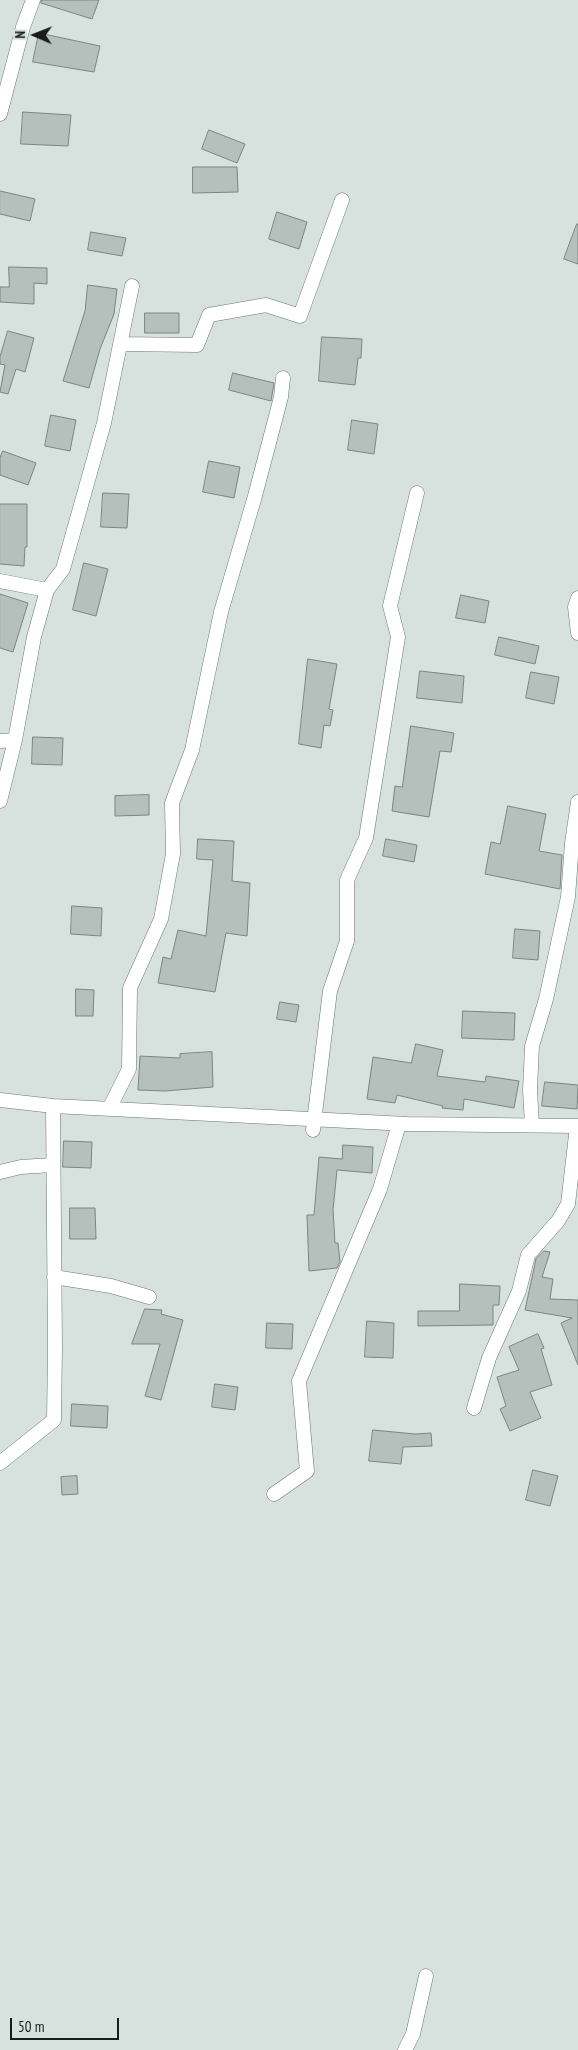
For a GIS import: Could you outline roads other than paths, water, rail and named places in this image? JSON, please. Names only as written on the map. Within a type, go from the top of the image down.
[{"type":"street","points":[[0,114],[22,27],[33,0]]},
{"type":"street","points":[[120,344],[197,345],[209,315],[266,305],[300,316],[342,200]]},
{"type":"street","points":[[0,801],[15,740],[34,637],[47,590],[63,569],[104,423],[132,286]]},
{"type":"street","points":[[109,1109],[129,1069],[130,988],[161,919],[174,854],[172,804],[192,750],[221,612],[255,496],[281,397],[282,378]]},
{"type":"street","points":[[313,1125],[330,991],[347,941],[347,880],[366,838],[398,637],[390,606],[417,493]]},
{"type":"street","points":[[0,580],[47,590]]},
{"type":"street","points":[[578,598],[575,607],[578,633]]},
{"type":"street","points":[[0,741],[15,740]]},
{"type":"street","points":[[532,1125],[530,1090],[532,1046],[546,999],[568,897],[572,843],[578,802]]},
{"type":"street","points":[[0,1100],[53,1106],[313,1125],[578,1126],[568,1204],[558,1221],[528,1255],[520,1291],[489,1358],[474,1408]]},
{"type":"street","points":[[0,1464],[54,1420],[53,1106]]},
{"type":"street","points":[[274,1494],[307,1471],[299,1381],[380,1189],[399,1124]]},
{"type":"street","points":[[0,1172],[21,1167],[52,1165]]},
{"type":"street","points":[[54,1277],[111,1286],[149,1297]]},
{"type":"street","points":[[405,2050],[414,2034],[426,1976]]}]
